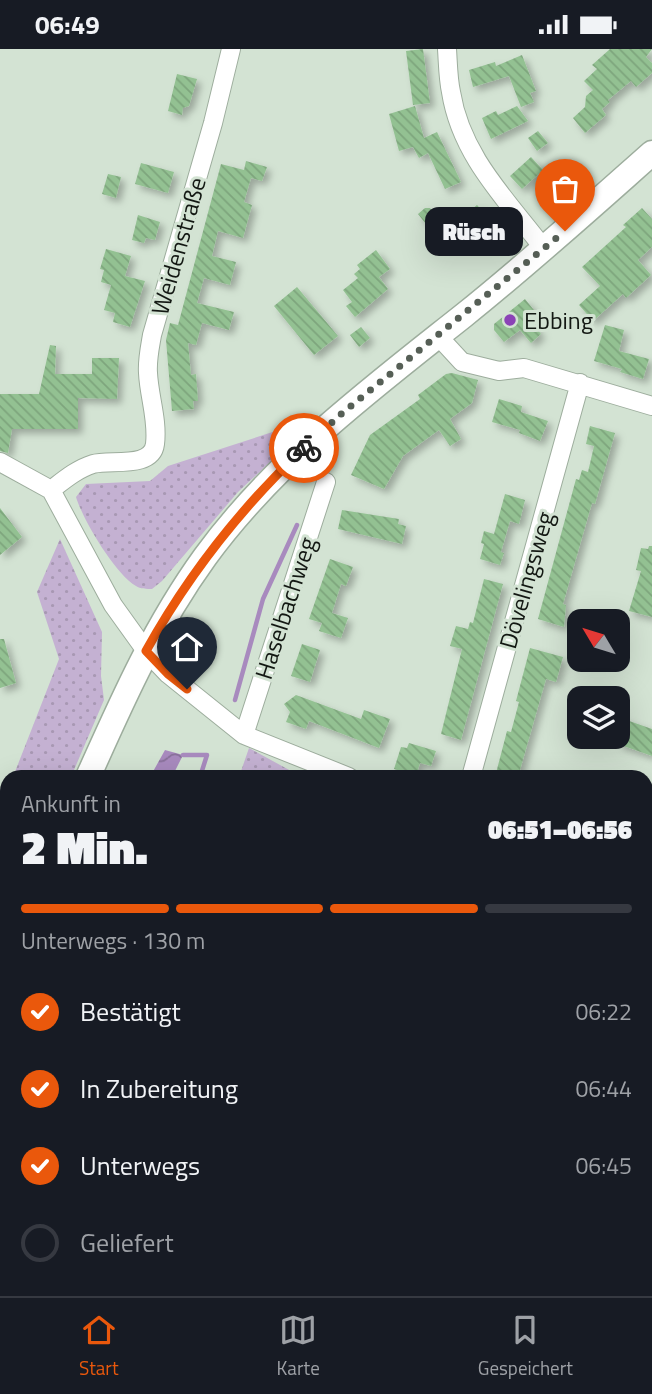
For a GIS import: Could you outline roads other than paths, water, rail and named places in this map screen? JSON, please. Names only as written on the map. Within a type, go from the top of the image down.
[{"type":"street","name":"Weidenstraße","points":[[51,490],[74,473],[94,464],[143,459],[151,453],[155,445],[148,371],[152,335],[213,123],[231,49]]},
{"type":"street","points":[[447,49],[450,91],[466,143],[482,172],[544,249]]},
{"type":"street","points":[[91,770],[146,651],[205,557],[248,504],[340,415],[544,249],[652,153]]},
{"type":"street","points":[[438,336],[462,362],[499,371],[524,368],[652,406]]},
{"type":"street","name":"Dövelingsweg","points":[[473,770],[580,383]]},
{"type":"street","points":[[0,462],[51,490],[113,605],[146,651],[168,674],[244,735],[332,770]]},
{"type":"street","name":"Haselbachweg","points":[[244,735],[326,482]]},
{"type":"water","points":[[165,750],[183,755],[176,770],[154,770]]},
{"type":"waterway","points":[[235,700],[263,599],[297,525]]},
{"type":"waterway","points":[[183,755],[207,755],[202,770]]},
{"type":"place","name":"Rüsch","points":[[565,231]]},
{"type":"place","name":"Ebbing","points":[[510,320]]}]
